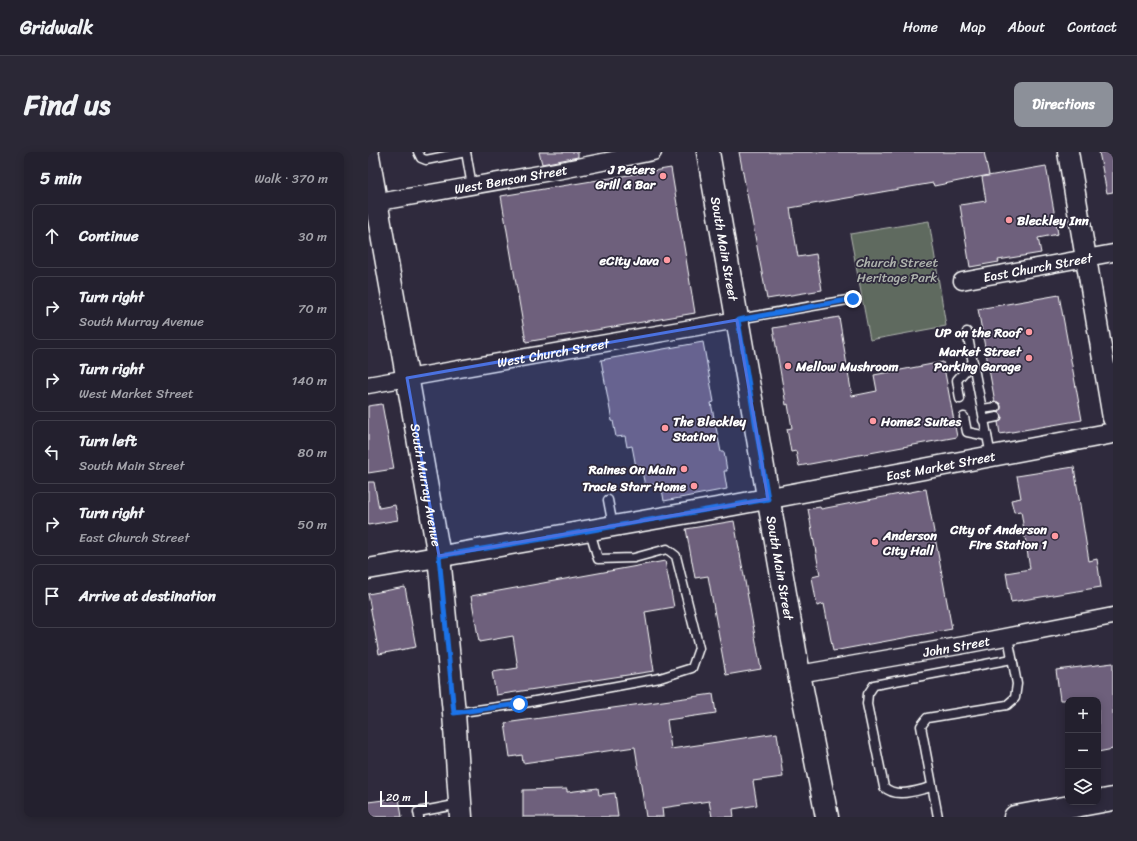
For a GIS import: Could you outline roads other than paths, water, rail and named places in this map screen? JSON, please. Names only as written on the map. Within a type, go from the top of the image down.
[{"type":"main road","name":"South Main Street","points":[[708,152],[799,674],[827,817]]},
{"type":"main road","name":"South Murray Avenue","points":[[368,156],[372,203],[407,378],[439,556],[454,713],[461,810]]},
{"type":"main road","points":[[1015,817],[1113,799]]},
{"type":"street","name":"West Benson Street","points":[[372,203],[562,170],[653,152]]},
{"type":"street","points":[[1068,152],[1113,418]]},
{"type":"street","name":"East Church Street","points":[[962,280],[1113,253]]},
{"type":"street","name":"West Church Street","points":[[368,385],[738,320]]},
{"type":"street","name":"East Market Street","points":[[368,569],[768,499],[1113,434]]},
{"type":"street","name":"John Street","points":[[799,674],[1113,616]]},
{"type":"lane","points":[[418,152],[421,158],[426,160],[466,152],[472,186]]},
{"type":"lane","points":[[738,320],[853,299]]},
{"type":"lane","points":[[967,332],[991,456]]},
{"type":"lane","points":[[960,399],[957,380],[973,362]]},
{"type":"lane","points":[[982,409],[996,407]]},
{"type":"lane","points":[[964,417],[967,432],[987,436]]},
{"type":"lane","points":[[983,420],[998,417]]},
{"type":"lane","points":[[608,500],[613,527]]},
{"type":"lane","points":[[454,713],[519,704],[660,678],[692,668],[699,648],[676,556],[667,548],[634,558],[598,559],[590,531]]},
{"type":"lane","points":[[938,817],[921,726],[926,718],[1007,705],[1016,698],[1017,684],[1008,636]]},
{"type":"lane","points":[[932,787],[902,794],[889,792],[884,787],[867,704],[868,694],[874,685],[1012,659]]},
{"type":"lane","points":[[419,817],[418,812],[461,810]]},
{"type":"place","name":"J Peters Grill & Bar","points":[[663,176]]},
{"type":"place","name":"Bleckley Inn","points":[[1009,220]]},
{"type":"place","name":"eCity Java","points":[[667,260]]},
{"type":"place","name":"UP on the Roof","points":[[1029,332]]},
{"type":"place","name":"Market Street Parking Garage","points":[[1029,358]]},
{"type":"place","name":"Mellow Mushroom","points":[[788,366]]},
{"type":"place","name":"Home2 Suites","points":[[873,421]]},
{"type":"place","name":"The Bleckley Station","points":[[665,428]]},
{"type":"place","name":"Raines On Main","points":[[684,469]]},
{"type":"place","name":"Tracie Starr Home","points":[[694,486]]},
{"type":"place","name":"City of Anderson Fire Station 1","points":[[1055,536]]},
{"type":"place","name":"Anderson City Hall","points":[[875,542]]},
{"type":"park label","name":"Church Street Heritage Park","points":[[897,270]]}]
